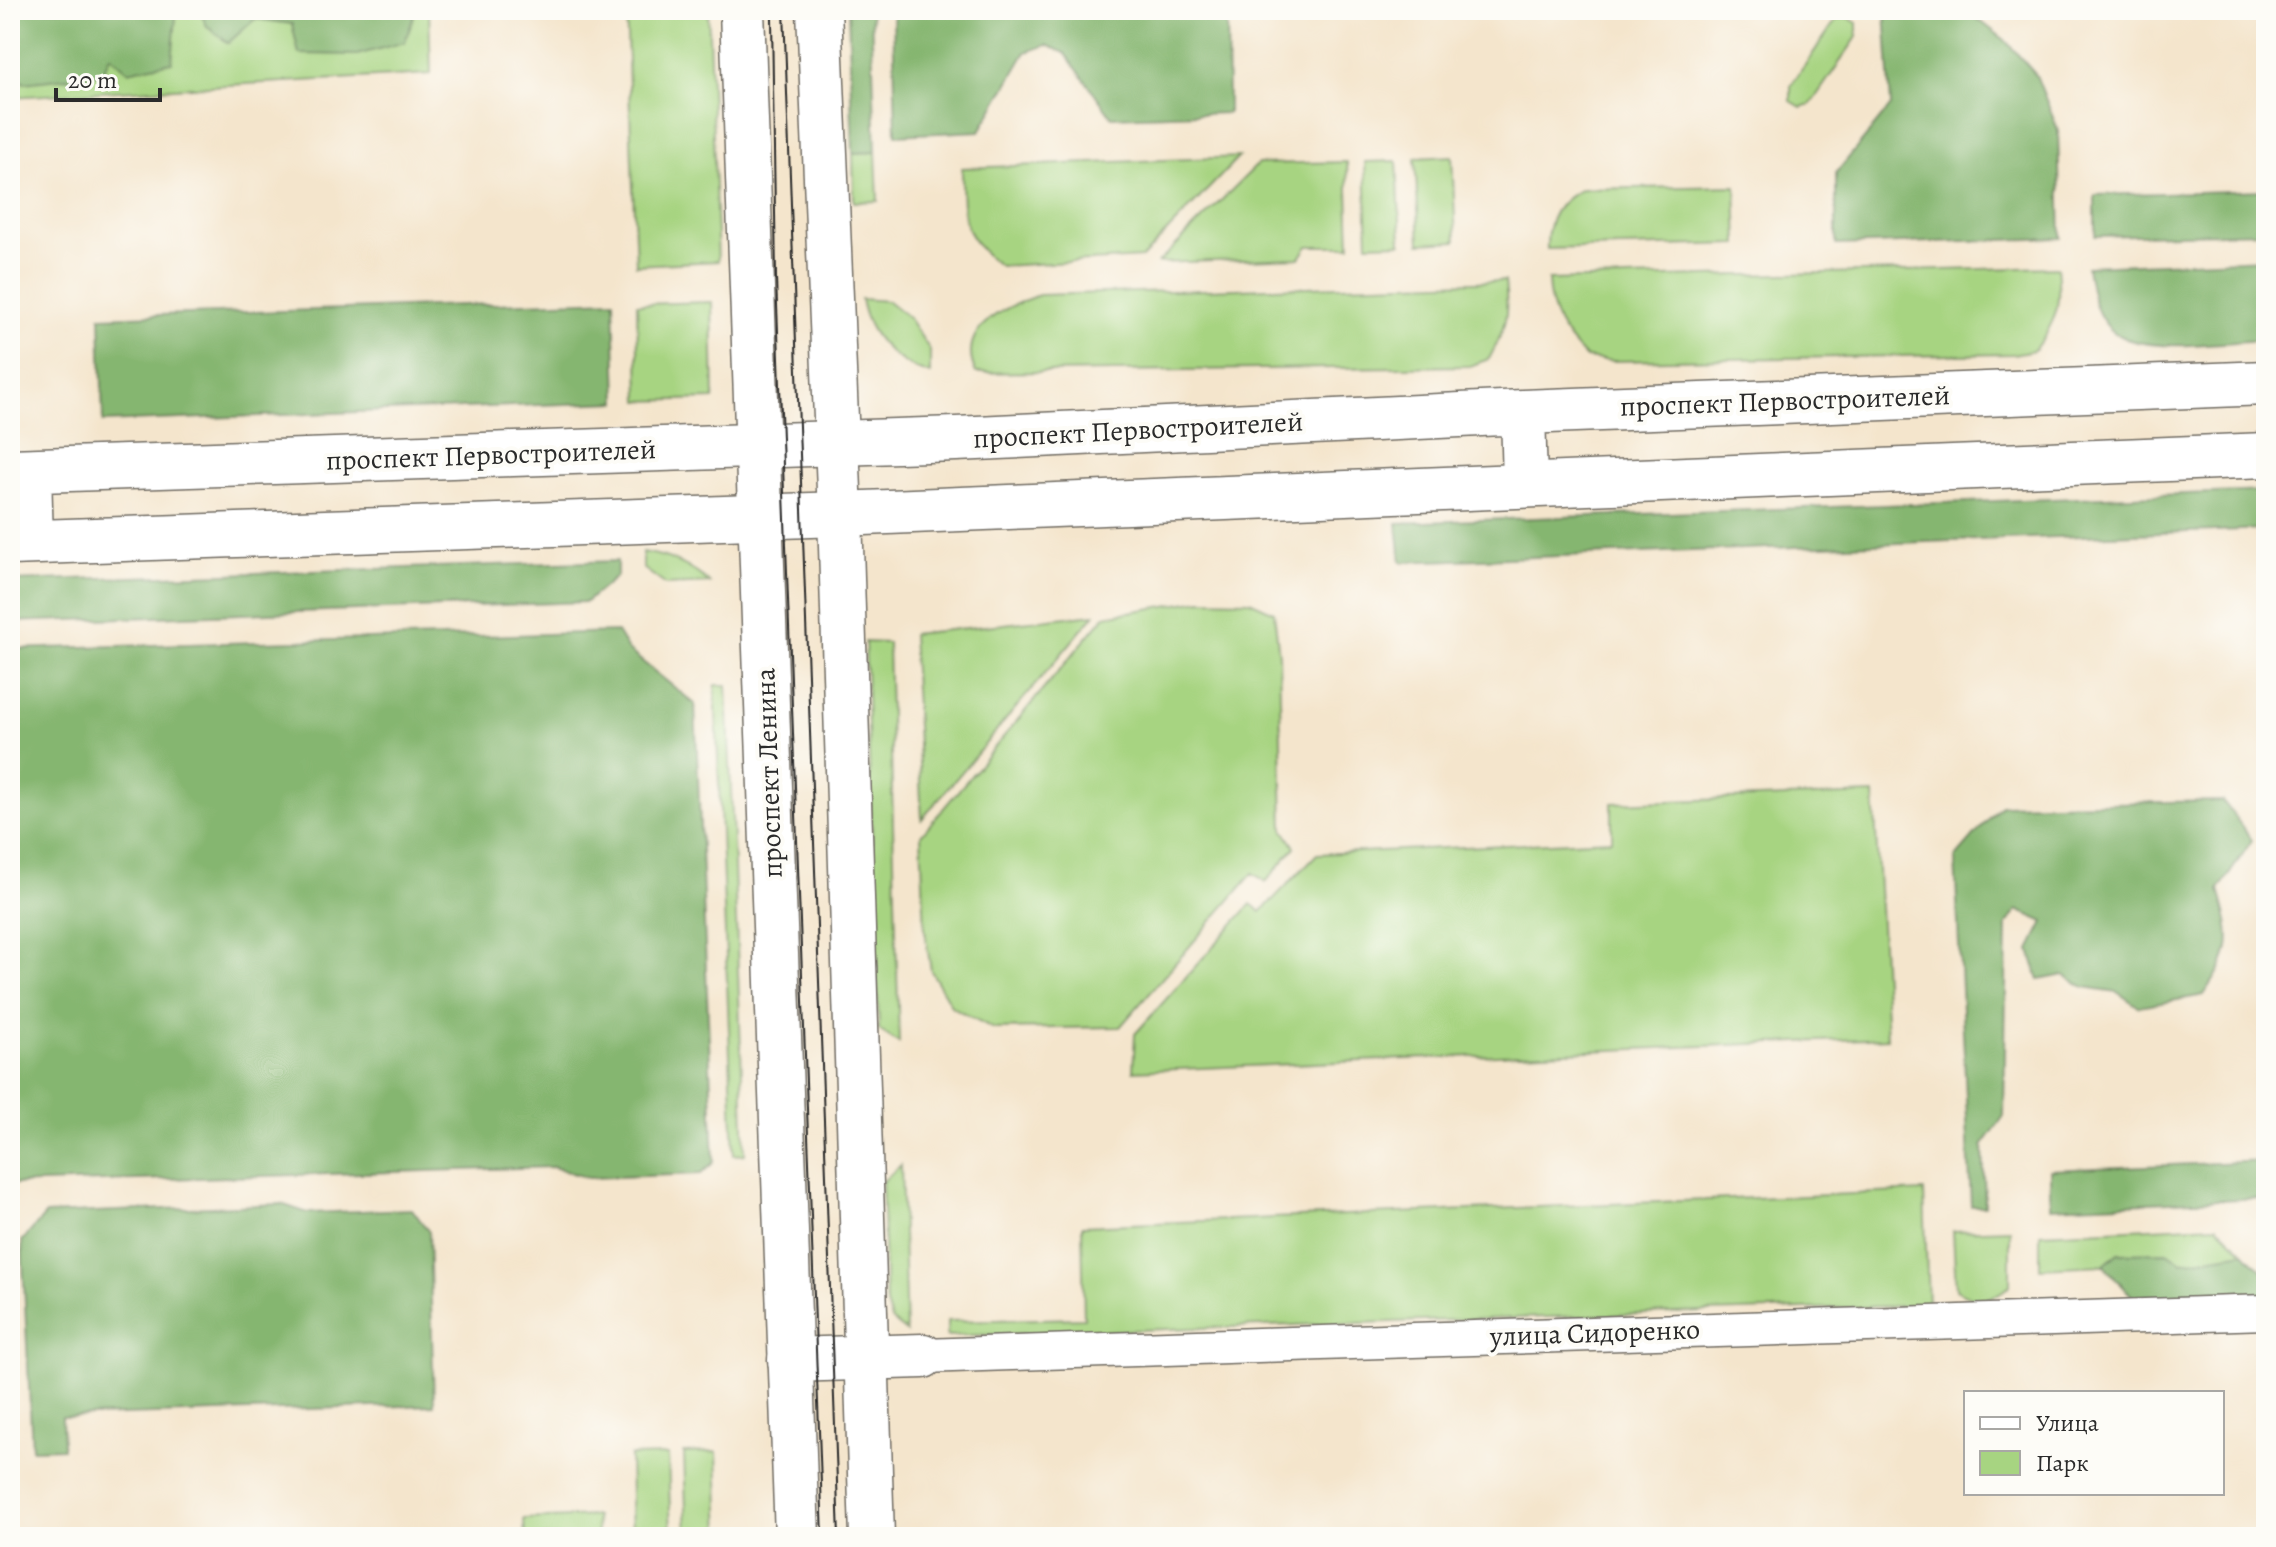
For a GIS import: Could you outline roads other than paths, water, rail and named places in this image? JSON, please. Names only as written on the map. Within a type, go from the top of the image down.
[{"type":"main road","name":"проспект Ленина","points":[[742,10],[797,1537]]},
{"type":"main road","points":[[819,10],[840,514],[872,1537]]},
{"type":"main road","name":"проспект Первостроителей","points":[[20,471],[836,443],[2266,383]]},
{"type":"main road","points":[[1523,412],[1525,483]]},
{"type":"main road","points":[[20,471],[20,542],[840,514],[1525,483],[2266,455]]},
{"type":"main road","points":[[790,1360],[923,1356]]},
{"type":"street","name":"улица Сидоренко","points":[[923,1356],[2266,1312]]},
{"type":"tram line","points":[[784,10],[839,1537]]},
{"type":"tram line","points":[[772,18],[776,278],[823,1537]]}]
